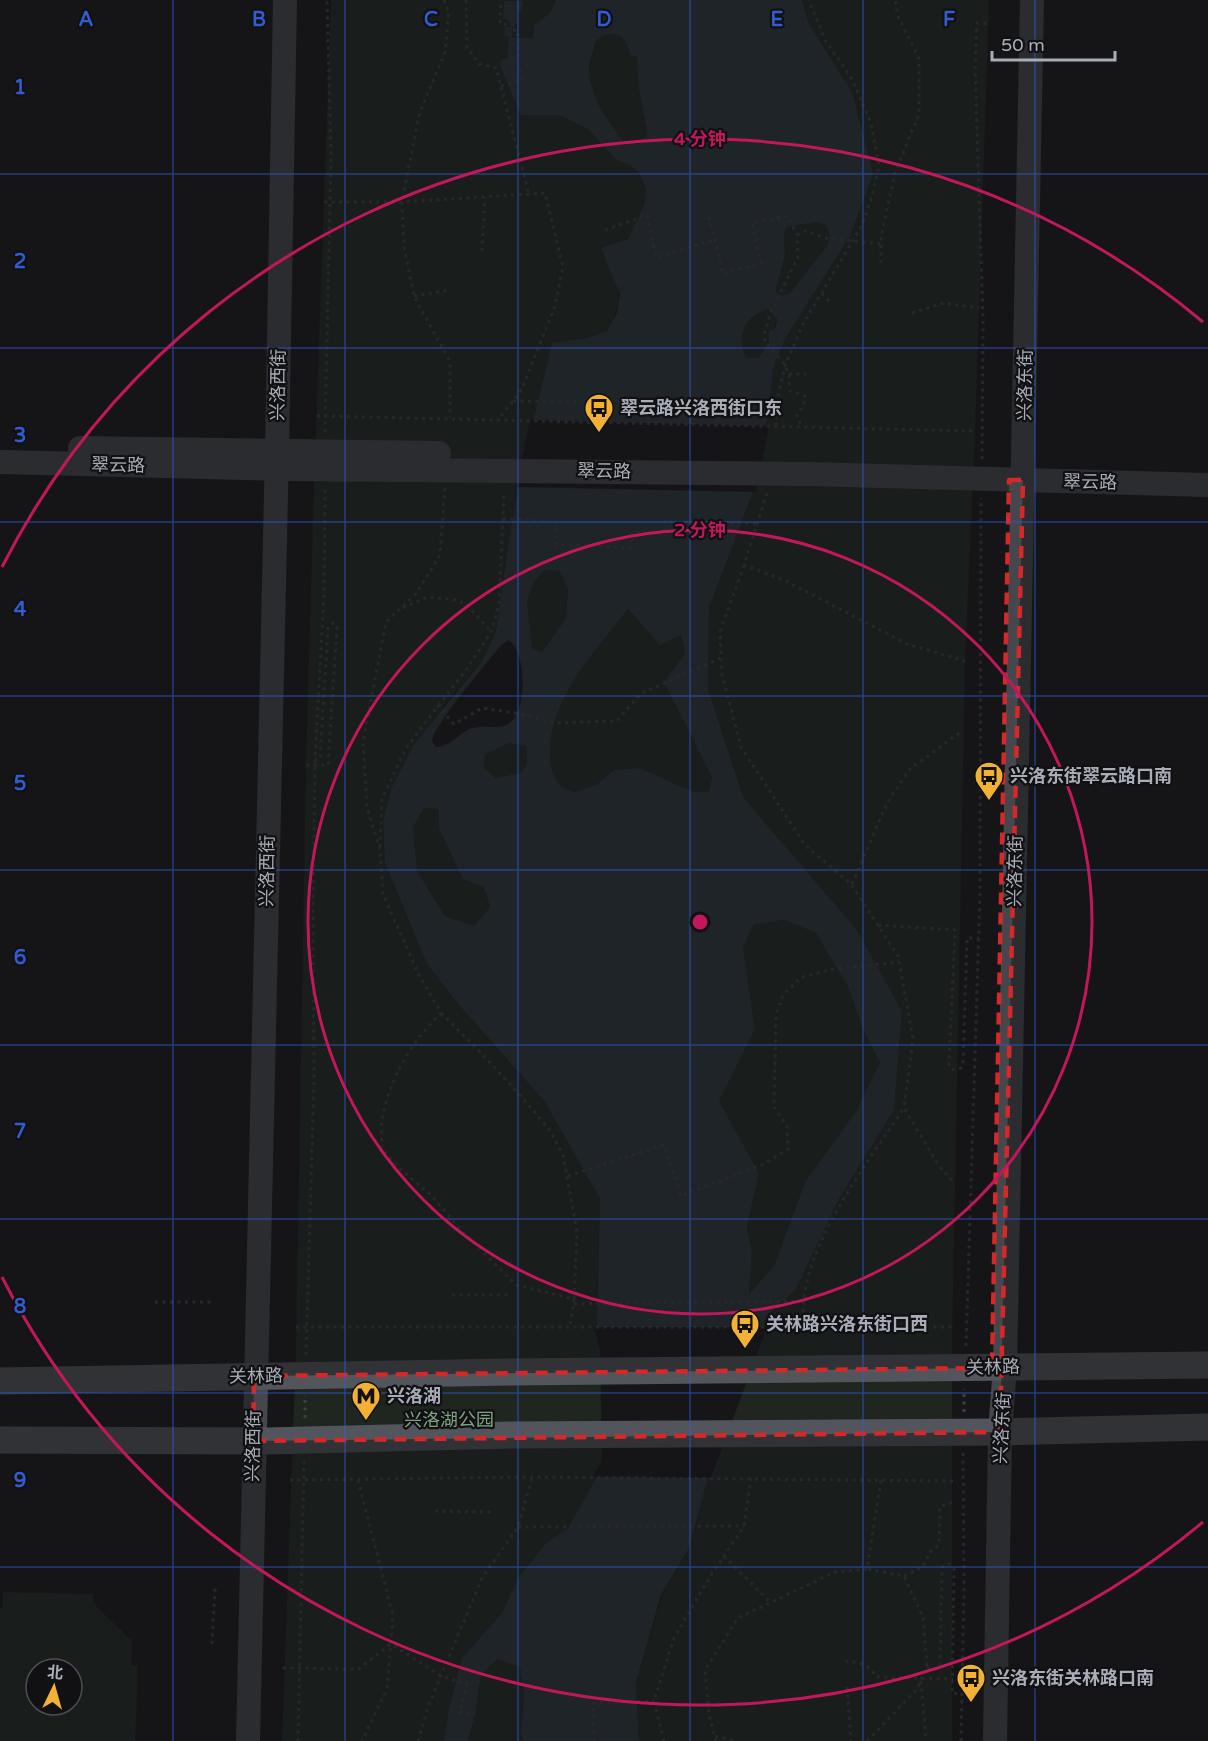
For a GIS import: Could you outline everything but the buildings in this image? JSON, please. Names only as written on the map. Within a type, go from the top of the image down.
[{"type":"main road","name":"关林路","points":[[0,1381],[512,1372],[1208,1365]]},
{"type":"main road","points":[[0,1440],[260,1441],[512,1435],[995,1432],[1208,1427]]},
{"type":"street","name":"兴洛西街","points":[[284,459],[285,0]]},
{"type":"street","name":"兴洛西街","points":[[261,1741],[261,1376],[298,0]]},
{"type":"street","name":"兴洛东街","points":[[1016,473],[1018,0]]},
{"type":"street","name":"兴洛东街","points":[[985,1741],[998,1367],[1016,473],[1032,0]]},
{"type":"street","name":"翠云路","points":[[0,446],[503,470],[808,466],[1016,473],[1208,485]]},
{"type":"street","name":"翠云路","points":[[0,462],[284,459]]},
{"type":"street","name":"翠云路","points":[[1016,473],[1208,469]]},
{"type":"street","name":"兴洛东街","points":[[995,1432],[995,1741]]},
{"type":"street","name":"兴洛西街","points":[[248,1741],[260,1441]]},
{"type":"path","points":[[325,441],[331,156],[327,0]]},
{"type":"path","points":[[444,0],[449,13],[445,52],[419,115],[402,202],[404,247],[414,296],[450,362],[450,419]]},
{"type":"path","points":[[466,0],[467,47],[479,64],[496,68],[529,194]]},
{"type":"path","points":[[501,0],[500,24],[515,25],[514,34],[519,35],[518,64],[522,80],[501,86]]},
{"type":"path","points":[[776,426],[776,404],[784,364],[803,324],[862,225],[879,166],[871,123],[852,79],[825,40],[809,0]]},
{"type":"path","points":[[881,263],[881,237],[896,173],[919,114],[919,59],[898,16],[895,0]]},
{"type":"path","points":[[982,459],[983,320],[975,65],[977,23],[988,24]]},
{"type":"path","points":[[324,202],[402,202],[545,193],[563,267],[555,306],[522,389],[498,420]]},
{"type":"path","points":[[483,251],[485,197]]},
{"type":"path","points":[[605,230],[646,215],[656,257],[714,240]]},
{"type":"path","points":[[709,217],[723,274],[761,263],[752,223],[788,216],[795,230],[798,257],[766,324],[765,342],[784,364],[789,374],[790,391],[805,396],[804,405],[797,415],[801,427]]},
{"type":"path","points":[[797,236],[806,231],[826,238],[881,244]]},
{"type":"path","points":[[414,296],[450,290]]},
{"type":"path","points":[[822,293],[829,302]]},
{"type":"path","points":[[912,313],[944,303],[979,308]]},
{"type":"path","points":[[789,374],[806,374]]},
{"type":"path","points":[[513,401],[776,404]]},
{"type":"path","points":[[317,416],[975,431]]},
{"type":"path","points":[[503,470],[499,603],[491,632],[406,748],[382,799],[380,850],[382,894],[418,973],[441,1013],[486,1058],[551,1132],[563,1155],[578,1232],[574,1301],[570,1327]]},
{"type":"path","points":[[380,850],[367,808],[363,742],[386,622],[416,594],[440,555],[446,487]]},
{"type":"path","points":[[306,1364],[314,1080],[315,759],[324,596],[325,488]]},
{"type":"path","points":[[965,1350],[979,938],[981,492]]},
{"type":"path","points":[[767,493],[720,632],[722,674],[741,747],[805,845],[851,884],[898,956],[913,1039],[904,1108],[835,1215],[811,1266],[804,1288],[805,1327]]},
{"type":"path","points":[[502,519],[556,520],[555,544],[631,548],[632,532],[664,534],[665,521],[757,524]]},
{"type":"path","points":[[744,565],[786,581],[907,644],[965,661]]},
{"type":"path","points":[[399,610],[427,597],[458,600],[472,610],[491,632]]},
{"type":"path","points":[[306,765],[328,765],[337,627],[333,623],[328,627],[320,759],[315,759]]},
{"type":"path","points":[[439,706],[454,724],[482,708],[556,723],[617,721],[640,694],[721,658]]},
{"type":"path","points":[[851,884],[888,801],[911,767],[963,730]]},
{"type":"path","points":[[878,925],[960,931]]},
{"type":"path","points":[[955,930],[949,1063],[950,1068],[955,1070],[961,1068],[963,1063],[967,938],[979,938]]},
{"type":"path","points":[[568,1176],[664,1144],[681,1196],[764,1164],[788,1149],[787,1126],[774,1107],[776,1014],[783,995],[800,978],[828,970],[899,962]]},
{"type":"path","points":[[441,1013],[429,1025],[399,1067],[382,1119],[381,1148],[400,1170],[431,1195],[462,1231],[516,1285],[574,1301],[804,1301]]},
{"type":"path","points":[[904,1108],[939,1166],[955,1184]]},
{"type":"path","points":[[452,1294],[509,1295]]},
{"type":"path","points":[[155,1302],[212,1302]]},
{"type":"path","points":[[296,1327],[953,1327]]},
{"type":"path","points":[[963,1420],[964,1385]]},
{"type":"path","points":[[305,1388],[305,1423]]},
{"type":"path","points":[[961,1741],[964,1587],[963,1444]]},
{"type":"path","points":[[298,1741],[304,1458]]},
{"type":"path","points":[[418,1741],[429,1704],[482,1578],[518,1527],[532,1477]]},
{"type":"path","points":[[290,1480],[532,1477],[953,1481]]},
{"type":"path","points":[[664,1741],[654,1701],[674,1638],[706,1583],[744,1526],[751,1478]]},
{"type":"path","points":[[358,1480],[393,1616],[387,1689],[362,1741]]},
{"type":"path","points":[[867,1569],[881,1480]]},
{"type":"path","points":[[716,1741],[708,1715],[705,1670],[738,1618],[835,1572],[867,1569],[904,1575],[923,1567],[930,1552],[939,1545],[939,1506],[953,1502]]},
{"type":"path","points":[[435,1511],[492,1512]]},
{"type":"path","points":[[518,1527],[744,1526]]},
{"type":"path","points":[[724,1556],[771,1603]]},
{"type":"path","points":[[927,1667],[936,1669],[940,1665],[942,1568],[950,1564],[954,1569],[952,1693],[962,1694]]},
{"type":"path","points":[[867,1741],[917,1689],[927,1667],[923,1617],[904,1575]]},
{"type":"path","points":[[212,1644],[215,1588]]},
{"type":"path","points":[[284,1668],[358,1669],[391,1644]]},
{"type":"path","points":[[391,1644],[441,1676],[467,1684],[460,1713],[476,1715]]},
{"type":"path","points":[[845,1661],[865,1665],[872,1669],[876,1677],[953,1679]]},
{"type":"path","points":[[921,1679],[926,1741]]},
{"type":"path","points":[[847,1687],[851,1741]]},
{"type":"path","points":[[594,1741],[592,1703],[654,1701]]},
{"type":"path","points":[[715,1736],[736,1741]]},
{"type":"highlighted area","points":[[1009,480],[1023,480],[1000,1432],[253,1441],[254,1376],[992,1368]]},
{"type":"green space","name":"兴洛湖公园","points":[[331,0],[555,0],[551,11],[534,24],[533,38],[509,36],[507,59],[501,59],[500,66],[521,115],[559,115],[588,129],[616,160],[628,164],[639,173],[646,189],[644,206],[628,239],[601,248],[615,280],[619,298],[607,331],[588,338],[552,344],[511,526],[496,631],[482,661],[446,703],[383,822],[385,863],[427,964],[458,1004],[545,1102],[600,1199],[597,1297],[603,1349],[605,1462],[568,1528],[545,1544],[518,1578],[502,1613],[462,1658],[449,1708],[444,1741],[282,1741],[296,1349],[306,765]]},
{"type":"green space","points":[[802,0],[989,0],[965,661],[952,1343],[952,1741],[639,1741],[636,1684],[662,1595],[689,1548],[708,1478],[767,1316],[796,1289],[839,1199],[894,1110],[902,1011],[857,930],[743,797],[708,689],[709,608],[753,492],[766,426],[774,365],[785,339],[850,236],[852,92],[808,22]]},
{"type":"green space","points":[[606,34],[616,34],[624,39],[637,57],[638,84],[647,130],[646,136],[637,144],[624,142],[601,110],[590,82],[589,65],[596,41]]},
{"type":"green space","points":[[816,222],[826,225],[830,235],[827,246],[789,294],[776,293],[785,256],[786,227]]},
{"type":"green space","points":[[768,309],[777,319],[769,343],[758,358],[746,358],[742,342],[744,328],[753,317]]},
{"type":"green space","points":[[545,570],[559,571],[568,588],[566,618],[542,652],[532,649],[527,601],[534,581]]},
{"type":"green space","points":[[628,609],[660,644],[681,635],[685,654],[664,682],[712,777],[709,792],[694,792],[639,768],[614,770],[596,785],[575,792],[562,787],[555,778],[550,762],[551,737],[556,716],[588,660]]},
{"type":"green space","points":[[510,743],[526,746],[527,764],[520,773],[496,778],[484,768],[485,754]]},
{"type":"green space","points":[[424,807],[439,809],[439,829],[463,879],[484,888],[490,907],[474,926],[445,916],[417,871],[413,827]]},
{"type":"green space","points":[[784,920],[816,933],[848,987],[863,1029],[880,1063],[856,1111],[805,1182],[774,1266],[749,1295],[752,1252],[747,1227],[759,1173],[719,1101],[755,1029],[743,947],[754,923]]},
{"type":"green space","points":[[3,1592],[94,1594],[93,1603],[132,1639],[131,1665],[138,1665],[135,1741],[0,1741],[0,1608],[3,1607]]},
{"type":"green space","points":[[496,1658],[520,1667],[524,1695],[521,1734],[524,1741],[468,1741],[475,1715],[481,1675]]},
{"type":"shaded area","points":[[555,0],[802,0],[808,22],[852,92],[873,174],[850,236],[785,339],[774,365],[766,426],[753,492],[709,608],[708,689],[743,797],[857,930],[902,1011],[894,1110],[839,1199],[796,1289],[767,1316],[708,1478],[689,1548],[661,1595],[636,1683],[639,1741],[524,1741],[521,1734],[524,1695],[520,1667],[497,1659],[481,1675],[475,1715],[468,1741],[444,1741],[449,1708],[462,1658],[502,1613],[518,1578],[545,1544],[568,1528],[605,1462],[603,1367],[597,1328],[600,1199],[545,1102],[458,1004],[427,964],[385,863],[383,822],[391,789],[413,746],[482,661],[496,631],[511,526],[552,343],[588,338],[607,331],[617,313],[620,294],[601,248],[628,239],[644,206],[646,189],[639,173],[628,164],[616,160],[588,129],[559,115],[521,115],[500,66],[501,59],[507,59],[509,37],[504,36],[505,27],[512,27],[512,37],[533,38],[534,24],[548,14]],"holes":[[[606,34],[623,38],[631,55],[637,57],[638,84],[647,130],[646,136],[637,144],[624,142],[601,110],[590,82],[589,65],[596,41]],[[816,222],[826,225],[830,235],[827,246],[789,294],[780,295],[776,293],[776,288],[785,256],[786,227]],[[768,309],[777,319],[776,327],[769,331],[769,343],[758,358],[746,358],[742,334],[753,317]],[[545,570],[559,571],[568,588],[566,618],[542,652],[532,648],[527,601],[534,581]],[[628,609],[660,645],[681,635],[685,654],[664,682],[712,777],[709,792],[694,792],[639,768],[614,770],[596,785],[574,792],[562,787],[552,769],[551,737],[556,716],[565,697],[588,660]],[[509,640],[519,656],[523,679],[518,713],[509,724],[499,727],[473,728],[446,745],[436,747],[432,742],[435,734],[462,694],[501,645]],[[510,743],[526,746],[527,764],[520,773],[496,778],[484,768],[485,754]],[[424,808],[439,809],[439,829],[463,879],[484,888],[490,907],[474,926],[445,916],[417,871],[413,827]],[[784,920],[816,933],[848,987],[863,1029],[880,1063],[856,1111],[805,1182],[774,1266],[749,1294],[752,1252],[747,1227],[759,1173],[719,1101],[755,1029],[743,947],[754,924]]]},
{"type":"shaded area","points":[[504,1],[523,1],[522,11],[518,11],[517,24],[508,23],[508,19],[503,19]]},
{"type":"pier","points":[[530,420],[769,426],[756,492],[516,487]]},
{"type":"pier","points":[[594,1327],[767,1327],[711,1478],[592,1477],[602,1461],[600,1350]]},
{"type":"place","name":"翠云路兴洛西街口东","points":[[599,434]]},
{"type":"place","name":"兴洛东街翠云路口南","points":[[989,802]]},
{"type":"place","name":"关林路兴洛东街口西","points":[[745,1350]]},
{"type":"place","name":"兴洛湖","points":[[366,1422]]},
{"type":"place","name":"兴洛东街关林路口南","points":[[971,1704]]}]
